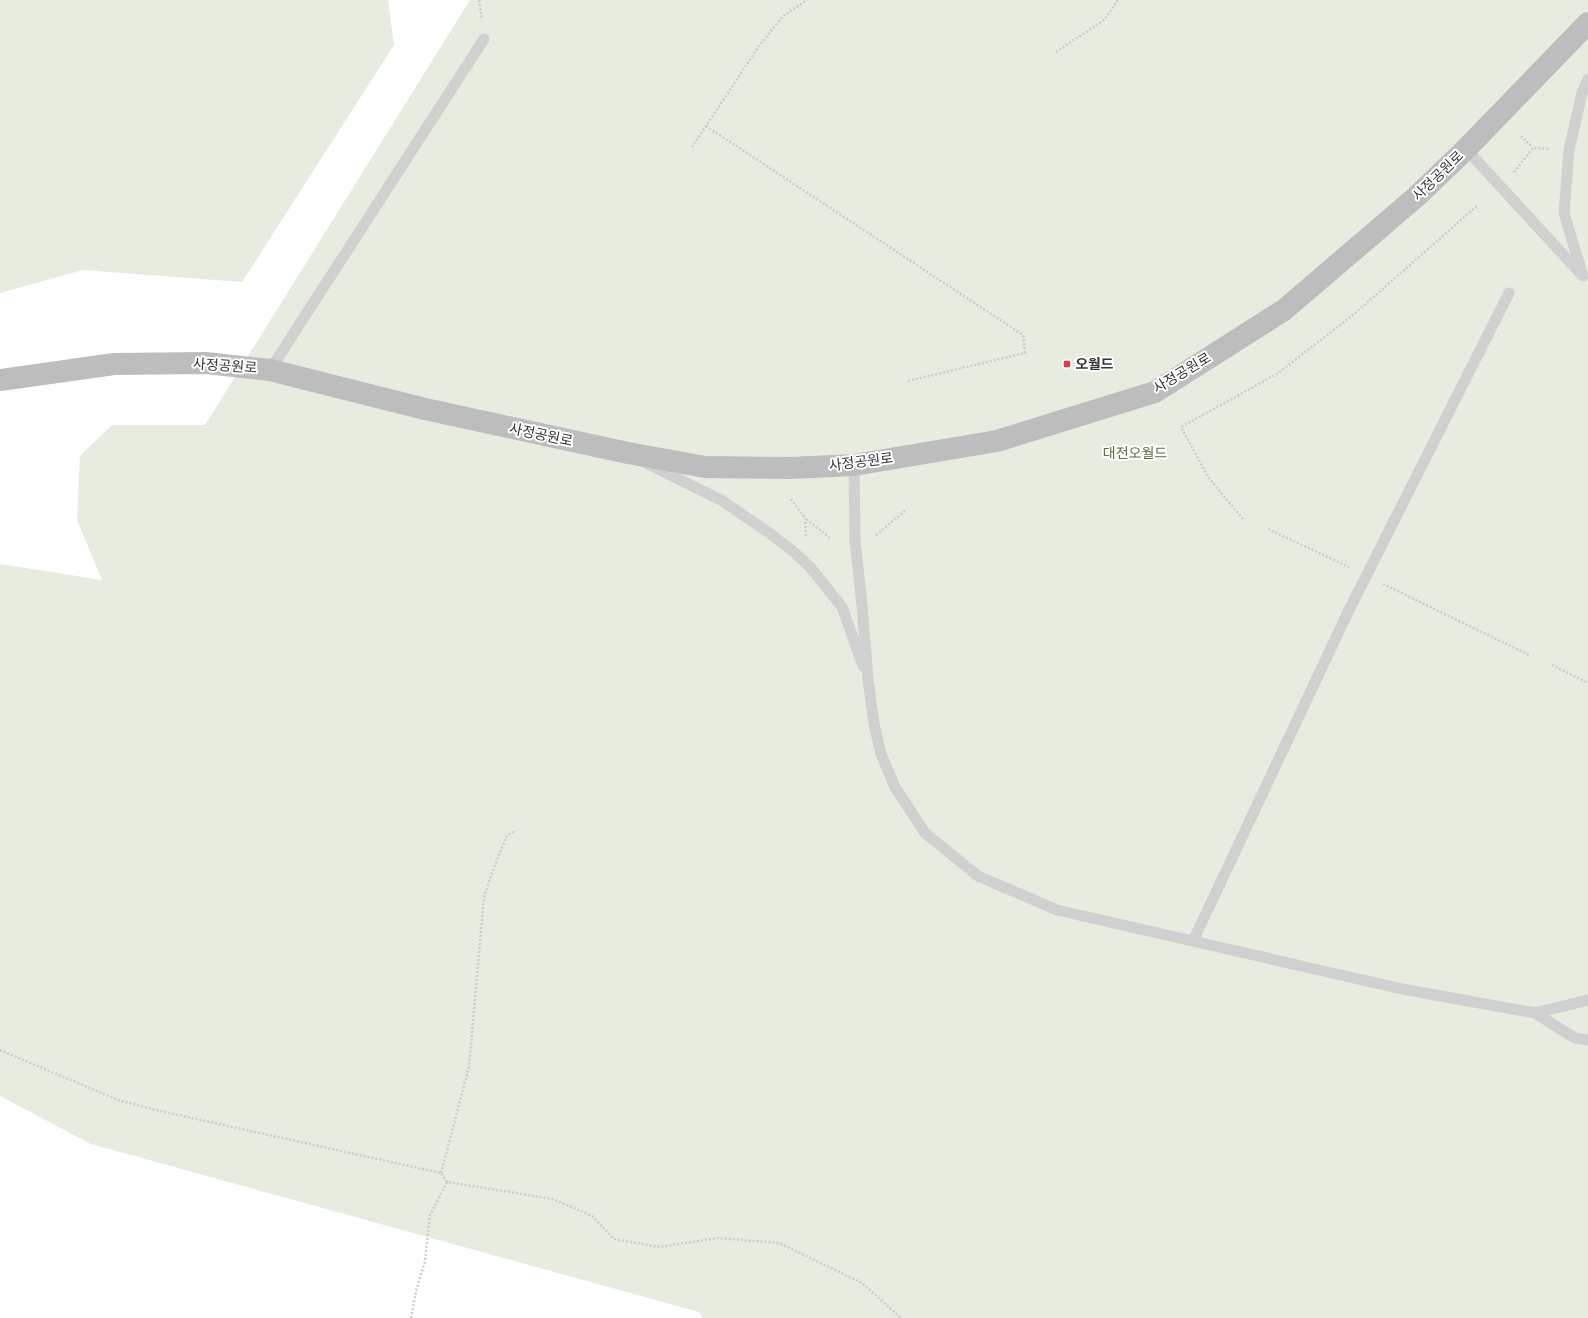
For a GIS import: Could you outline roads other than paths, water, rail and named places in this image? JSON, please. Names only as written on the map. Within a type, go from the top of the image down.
[{"type":"main road","name":"사정공원로","points":[[0,380],[114,364],[206,363],[270,370],[425,410],[628,453],[705,467],[790,468],[854,465],[997,441],[1155,392],[1284,310],[1416,197],[1466,149],[1588,23]]},
{"type":"lane","points":[[270,370],[484,39]]},
{"type":"lane","points":[[1586,279],[1564,213],[1569,150],[1582,93],[1588,79]]},
{"type":"lane","points":[[1466,149],[1586,279]]},
{"type":"lane","points":[[1193,941],[1349,610],[1509,293]]},
{"type":"lane","points":[[628,453],[721,500],[774,536],[810,567],[842,607],[868,678]]},
{"type":"lane","points":[[854,465],[855,540],[868,678],[874,724],[881,754],[895,788],[925,833],[978,876],[1057,910],[1402,989],[1535,1014],[1575,1038],[1588,1040]]},
{"type":"lane","points":[[1535,1014],[1588,1000]]},
{"type":"place","name":"오월드","points":[[1067,364]]},
{"type":"park label","name":"대전오월드","points":[[1135,453]]}]
